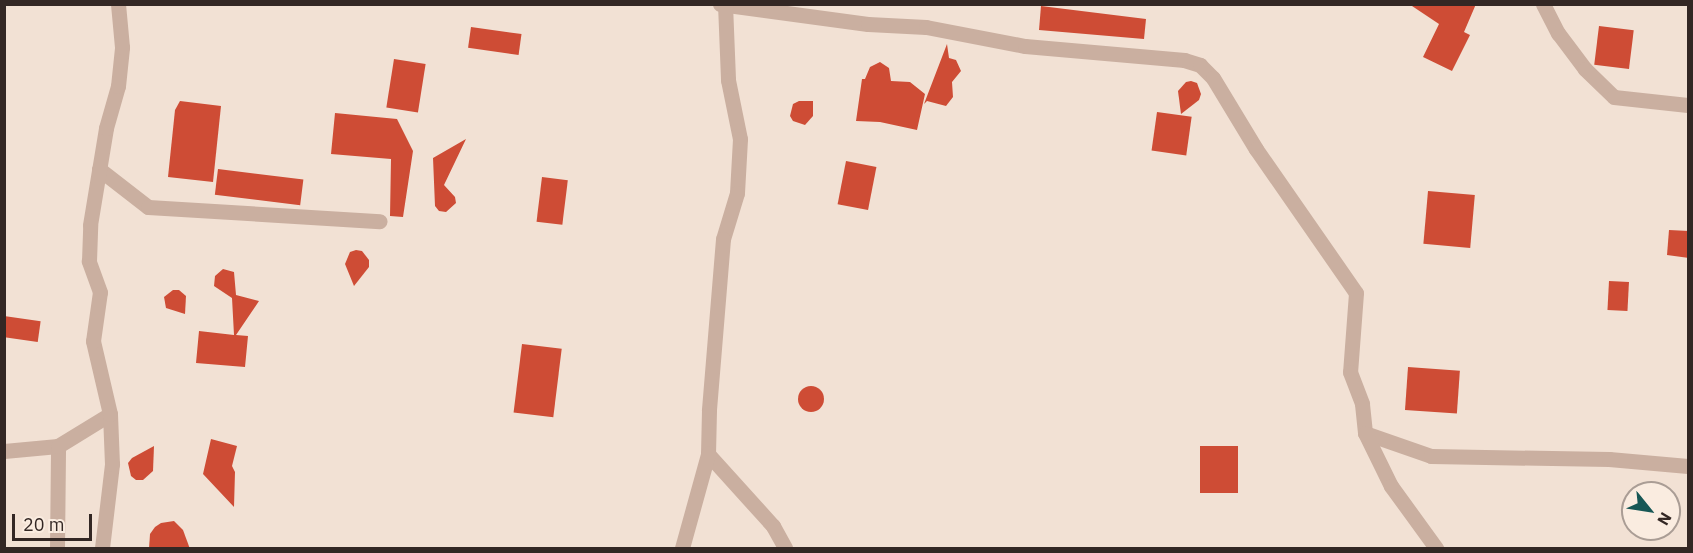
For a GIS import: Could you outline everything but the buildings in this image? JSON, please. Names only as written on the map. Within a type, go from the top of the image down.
[{"type":"street","points":[[102,549],[112,464],[110,414],[93,341],[100,292],[89,261],[90,225],[106,128],[118,86],[122,46],[118,4]]},
{"type":"street","points":[[720,4],[757,7],[868,24],[926,27],[1025,46],[1184,60],[1200,65],[1213,78],[1256,149],[1356,293],[1350,372],[1362,404],[1365,433],[1391,486],[1436,549]]},
{"type":"street","points":[[1543,4],[1558,33],[1585,69],[1614,97],[1689,105]]},
{"type":"street","points":[[682,549],[708,454],[710,398],[723,239],[736,193],[740,139],[728,80],[725,5]]},
{"type":"street","points":[[99,169],[148,207],[380,221]]},
{"type":"street","points":[[4,451],[58,446],[110,414]]},
{"type":"street","points":[[1365,433],[1431,456],[1609,459],[1689,466]]},
{"type":"street","points":[[57,549],[58,446]]},
{"type":"street","points":[[708,454],[773,526],[785,549]]}]
